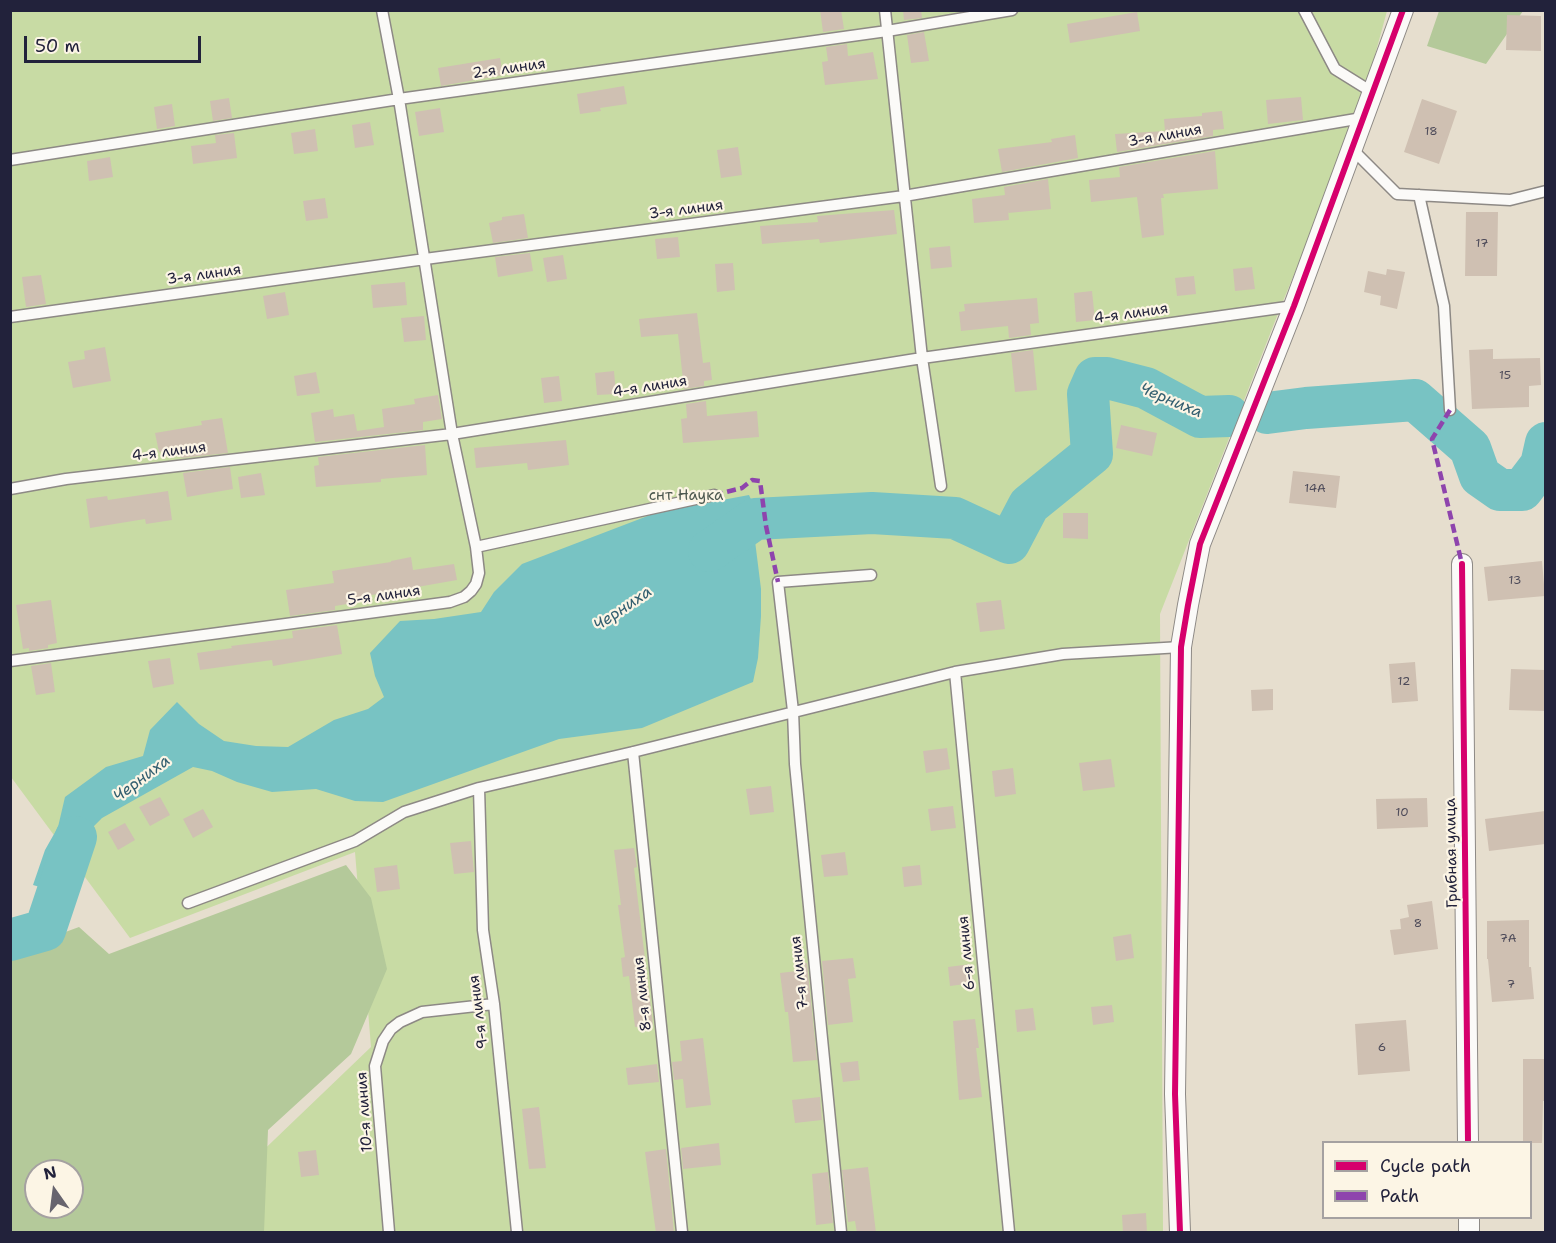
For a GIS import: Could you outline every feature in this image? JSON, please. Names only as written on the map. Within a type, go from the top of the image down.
[{"type":"street","points":[[1180,1233],[1175,1094],[1180,647],[1200,544],[1294,306],[1403,10]]},
{"type":"street","name":"Грибная улица","points":[[1462,564],[1468,1141]]},
{"type":"lane","points":[[382,10],[399,99],[452,434],[476,547],[714,495]]},
{"type":"lane","points":[[885,10],[922,358],[941,486]]},
{"type":"lane","name":"2-я линия","points":[[10,160],[399,99],[887,31],[1012,10]]},
{"type":"lane","points":[[1304,10],[1335,69],[1372,92]]},
{"type":"lane","name":"3-я линия","points":[[10,317],[425,259],[904,196],[1362,118]]},
{"type":"lane","points":[[1351,148],[1397,194],[1510,200],[1545,191]]},
{"type":"lane","points":[[1419,195],[1444,306],[1450,410]]},
{"type":"lane","name":"4-я линия","points":[[10,489],[66,479],[452,434],[922,358],[1294,306]]},
{"type":"lane","name":"5-я линия","points":[[10,661],[450,602],[464,597],[476,584],[478,573],[476,547]]},
{"type":"lane","name":"7-я линия","points":[[841,1233],[778,582],[872,575]]},
{"type":"lane","points":[[188,903],[355,841],[404,812],[479,788],[955,672],[1063,654],[1180,647]]},
{"type":"lane","name":"6-я линия","points":[[955,672],[1009,1233]]},
{"type":"lane","name":"8-я линия","points":[[633,752],[682,1233]]},
{"type":"lane","name":"9-я линия","points":[[479,788],[483,930],[494,1004],[517,1233]]},
{"type":"lane","name":"10-я линия","points":[[389,1233],[375,1066],[383,1041],[391,1029],[400,1022],[422,1012],[494,1004]]},
{"type":"green space","name":"снт Наука","points":[[11,11],[1387,11],[1355,128],[1281,306],[1160,614],[1163,1232],[262,1232],[250,1163],[371,1047],[355,852],[130,938],[11,777]]},
{"type":"green space","points":[[1439,11],[1523,11],[1486,64],[1427,46]]},
{"type":"green space","points":[[346,865],[371,898],[387,969],[351,1054],[268,1130],[264,1232],[11,1232],[11,952],[79,927],[109,954]]},
{"type":"water","points":[[749,495],[756,510],[754,533],[761,589],[758,658],[753,682],[642,728],[559,739],[383,802],[355,801],[316,789],[272,792],[237,782],[212,771],[193,767],[102,818],[88,832],[57,892],[33,885],[45,850],[58,827],[65,797],[106,767],[143,756],[150,730],[177,702],[199,724],[224,741],[256,746],[288,747],[334,720],[368,709],[384,697],[375,676],[370,653],[400,621],[481,612],[494,592],[522,564],[658,512]]},
{"type":"building","points":[[820,10],[841,10],[844,29],[823,32]]},
{"type":"building","points":[[903,10],[921,10],[922,18],[904,20]]},
{"type":"building","points":[[1137,12],[1140,31],[1070,43],[1067,24]]},
{"type":"building","points":[[1507,15],[1541,16],[1541,51],[1506,50]]},
{"type":"building","points":[[924,32],[929,61],[911,63],[907,35]]},
{"type":"building","points":[[847,44],[848,56],[873,52],[878,79],[825,85],[822,62],[828,61],[826,47]]},
{"type":"building","points":[[500,58],[503,75],[441,86],[438,68]]},
{"type":"building","points":[[624,86],[627,104],[580,114],[577,94]]},
{"type":"building","points":[[1301,97],[1303,120],[1268,124],[1266,100]]},
{"type":"building","points":[[229,98],[232,118],[213,121],[210,101]]},
{"type":"building","points":[[1422,99],[1457,111],[1439,164],[1404,152]]},
{"type":"building","points":[[172,104],[175,126],[157,129],[154,107]]},
{"type":"building","points":[[440,108],[444,132],[419,136],[415,112]]},
{"type":"building","points":[[1222,111],[1224,129],[1213,130],[1213,136],[1117,152],[1115,134],[1165,131],[1164,119],[1202,116],[1202,113]]},
{"type":"building","points":[[370,122],[374,145],[355,148],[352,125]]},
{"type":"building","points":[[315,129],[318,151],[294,154],[291,133]]},
{"type":"building","points":[[234,133],[237,158],[193,164],[191,146],[216,143],[215,135]]},
{"type":"building","points":[[1075,135],[1078,158],[1002,172],[998,149],[1052,142],[1051,139]]},
{"type":"building","points":[[738,147],[742,175],[721,178],[717,150]]},
{"type":"building","points":[[1215,151],[1218,189],[1163,194],[1164,198],[1161,198],[1164,235],[1142,238],[1137,197],[1091,202],[1089,180],[1120,177],[1119,167]]},
{"type":"building","points":[[110,157],[113,177],[89,181],[87,161]]},
{"type":"building","points":[[1048,179],[1051,209],[1008,213],[1009,220],[974,223],[972,199],[1005,195],[1004,187]]},
{"type":"building","points":[[325,198],[328,218],[306,221],[303,201]]},
{"type":"building","points":[[894,210],[897,234],[820,243],[819,239],[762,244],[760,226],[818,222],[817,216]]},
{"type":"building","points":[[1466,212],[1498,212],[1497,276],[1465,276]]},
{"type":"building","points":[[524,214],[528,238],[493,243],[489,223],[502,220],[502,217]]},
{"type":"building","points":[[678,237],[680,257],[657,259],[655,239]]},
{"type":"building","points":[[950,246],[952,267],[931,269],[929,248]]},
{"type":"building","points":[[530,253],[533,271],[498,277],[495,257]]},
{"type":"building","points":[[563,255],[567,279],[547,282],[543,258]]},
{"type":"building","points":[[733,263],[735,290],[717,292],[715,264]]},
{"type":"building","points":[[1252,267],[1255,289],[1235,291],[1233,269]]},
{"type":"building","points":[[1387,269],[1405,272],[1397,309],[1380,305],[1381,296],[1364,292],[1368,271],[1386,275]]},
{"type":"building","points":[[41,275],[46,304],[26,307],[22,277]]},
{"type":"building","points":[[1194,276],[1196,294],[1177,296],[1175,278]]},
{"type":"building","points":[[405,282],[407,305],[373,308],[371,285]]},
{"type":"building","points":[[1092,291],[1095,320],[1076,322],[1074,293]]},
{"type":"building","points":[[285,292],[289,315],[267,319],[263,296]]},
{"type":"building","points":[[1037,298],[1039,323],[1030,324],[1031,335],[1009,338],[1008,326],[961,331],[959,312],[965,311],[964,304]]},
{"type":"building","points":[[697,313],[703,363],[710,362],[712,380],[704,381],[704,386],[684,389],[678,334],[641,337],[639,319]]},
{"type":"building","points":[[424,316],[426,340],[404,342],[401,318]]},
{"type":"building","points":[[105,347],[111,381],[73,388],[68,362],[85,359],[84,351]]},
{"type":"building","points":[[1493,349],[1493,359],[1540,358],[1541,385],[1529,386],[1529,407],[1472,409],[1469,350]]},
{"type":"building","points":[[1033,350],[1037,390],[1015,392],[1011,353]]},
{"type":"building","points":[[614,371],[616,394],[597,395],[595,373]]},
{"type":"building","points":[[316,372],[320,393],[297,396],[294,376]]},
{"type":"building","points":[[559,376],[562,401],[544,403],[541,378]]},
{"type":"building","points":[[438,395],[442,419],[423,422],[423,430],[315,442],[311,413],[333,409],[334,417],[354,414],[357,431],[384,427],[382,409],[415,404],[414,399]]},
{"type":"building","points":[[706,401],[707,416],[757,411],[759,437],[683,443],[681,419],[687,418],[686,404]]},
{"type":"building","points":[[222,418],[228,453],[181,458],[179,449],[159,452],[155,433],[202,425],[201,421]]},
{"type":"building","points":[[1121,425],[1157,433],[1152,456],[1116,448]]},
{"type":"building","points":[[566,440],[569,465],[528,470],[527,463],[476,468],[474,448]]},
{"type":"building","points":[[425,445],[427,475],[381,479],[381,482],[316,487],[314,466],[319,465],[318,457]]},
{"type":"building","points":[[230,467],[233,489],[187,497],[183,473]]},
{"type":"building","points":[[1293,471],[1340,476],[1336,508],[1289,503]]},
{"type":"building","points":[[261,473],[265,495],[241,498],[238,477]]},
{"type":"building","points":[[168,491],[172,520],[146,524],[145,519],[90,528],[86,499],[107,496],[108,500]]},
{"type":"building","points":[[1063,513],[1088,513],[1088,539],[1063,538]]},
{"type":"building","points":[[411,557],[413,570],[454,564],[457,580],[366,596],[366,601],[335,606],[335,610],[290,616],[286,590],[334,583],[332,571]]},
{"type":"building","points":[[1542,561],[1545,596],[1488,601],[1484,567]]},
{"type":"building","points":[[51,600],[57,643],[48,645],[48,648],[29,651],[29,648],[23,649],[16,605]]},
{"type":"building","points":[[1001,600],[1005,629],[980,632],[976,603]]},
{"type":"building","points":[[337,625],[342,654],[273,666],[272,660],[200,670],[197,653],[293,638],[292,631]]},
{"type":"building","points":[[170,658],[174,684],[153,688],[148,661]]},
{"type":"building","points":[[1415,662],[1418,701],[1392,703],[1389,664]]},
{"type":"building","points":[[51,663],[55,692],[36,695],[31,666]]},
{"type":"building","points":[[1511,669],[1545,670],[1545,711],[1509,710]]},
{"type":"building","points":[[1273,689],[1273,710],[1252,711],[1251,690]]},
{"type":"building","points":[[947,748],[950,769],[926,773],[923,751]]},
{"type":"building","points":[[1111,759],[1115,787],[1083,791],[1079,763]]},
{"type":"building","points":[[1013,768],[1016,794],[995,797],[992,771]]},
{"type":"building","points":[[771,786],[774,812],[750,815],[746,789]]},
{"type":"building","points":[[160,797],[170,815],[150,826],[139,807]]},
{"type":"building","points":[[1427,798],[1428,827],[1377,829],[1376,799]]},
{"type":"building","points":[[953,806],[956,828],[931,831],[928,809]]},
{"type":"building","points":[[203,809],[213,827],[193,838],[183,819]]},
{"type":"building","points":[[1545,811],[1545,844],[1489,851],[1485,819]]},
{"type":"building","points":[[125,823],[135,840],[118,850],[108,832]]},
{"type":"building","points":[[471,841],[474,872],[454,874],[450,843]]},
{"type":"building","points":[[634,848],[637,867],[634,868],[653,1025],[635,1027],[629,976],[623,977],[621,958],[625,957],[614,850]]},
{"type":"building","points":[[845,852],[848,875],[824,877],[821,855]]},
{"type":"building","points":[[397,865],[400,889],[377,892],[374,868]]},
{"type":"building","points":[[920,865],[922,885],[904,887],[902,867]]},
{"type":"building","points":[[1432,901],[1438,949],[1394,955],[1390,930],[1401,929],[1400,919],[1409,917],[1407,905]]},
{"type":"building","points":[[1529,920],[1529,967],[1531,967],[1534,999],[1492,1002],[1487,959],[1487,921]]},
{"type":"building","points":[[1131,934],[1134,958],[1116,961],[1113,937]]},
{"type":"building","points":[[853,958],[856,978],[848,979],[853,1022],[828,1025],[822,961]]},
{"type":"building","points":[[805,963],[807,963],[817,1060],[793,1062],[788,1012],[785,1012],[780,973],[805,970]]},
{"type":"building","points":[[971,964],[973,983],[950,986],[948,967]]},
{"type":"building","points":[[1112,1005],[1114,1022],[1093,1025],[1091,1007]]},
{"type":"building","points":[[1033,1008],[1036,1030],[1017,1032],[1015,1010]]},
{"type":"building","points":[[975,1019],[982,1097],[959,1100],[953,1021]]},
{"type":"building","points":[[1406,1020],[1410,1071],[1358,1075],[1355,1024]]},
{"type":"building","points":[[703,1038],[711,1105],[686,1108],[683,1079],[674,1080],[672,1062],[682,1061],[680,1041]]},
{"type":"building","points":[[1523,1059],[1545,1059],[1542,1143],[1523,1141]]},
{"type":"building","points":[[858,1061],[860,1080],[843,1082],[840,1063]]},
{"type":"building","points":[[657,1064],[659,1082],[628,1085],[626,1068]]},
{"type":"building","points":[[820,1097],[822,1120],[795,1123],[792,1100]]},
{"type":"building","points":[[539,1107],[546,1168],[529,1169],[522,1109]]},
{"type":"building","points":[[719,1143],[721,1165],[683,1169],[681,1148]]},
{"type":"building","points":[[666,1149],[674,1233],[656,1233],[645,1152]]},
{"type":"building","points":[[316,1150],[319,1175],[301,1177],[298,1152]]},
{"type":"building","points":[[868,1167],[876,1233],[857,1233],[855,1221],[848,1222],[842,1170]]},
{"type":"building","points":[[828,1172],[833,1223],[816,1225],[812,1174]]},
{"type":"building","points":[[1146,1213],[1147,1233],[1123,1233],[1122,1215]]},
{"type":"waterway","name":"Черниха","points":[[709,551],[755,519],[872,513],[955,518],[1009,543],[1029,505],[1092,454],[1088,394],[1095,378],[1107,378],[1146,388],[1200,417],[1229,416]]},
{"type":"waterway","name":"Черниха","points":[[1267,413],[1415,400],[1470,448],[1480,476],[1500,490],[1522,490],[1541,465],[1546,443]]},
{"type":"waterway","name":"Черниха","points":[[10,940],[45,930],[76,837]]},
{"type":"marked path","points":[[1450,410],[1432,439],[1462,564]]},
{"type":"marked path","points":[[714,495],[742,488],[752,480],[760,481],[766,526],[778,582]]},
{"type":"cycle path","points":[[1180,1232],[1175,1094],[1181,647],[1188,605],[1200,544],[1294,306],[1403,10]]},
{"type":"cycle path","points":[[1462,564],[1468,1141]]}]
